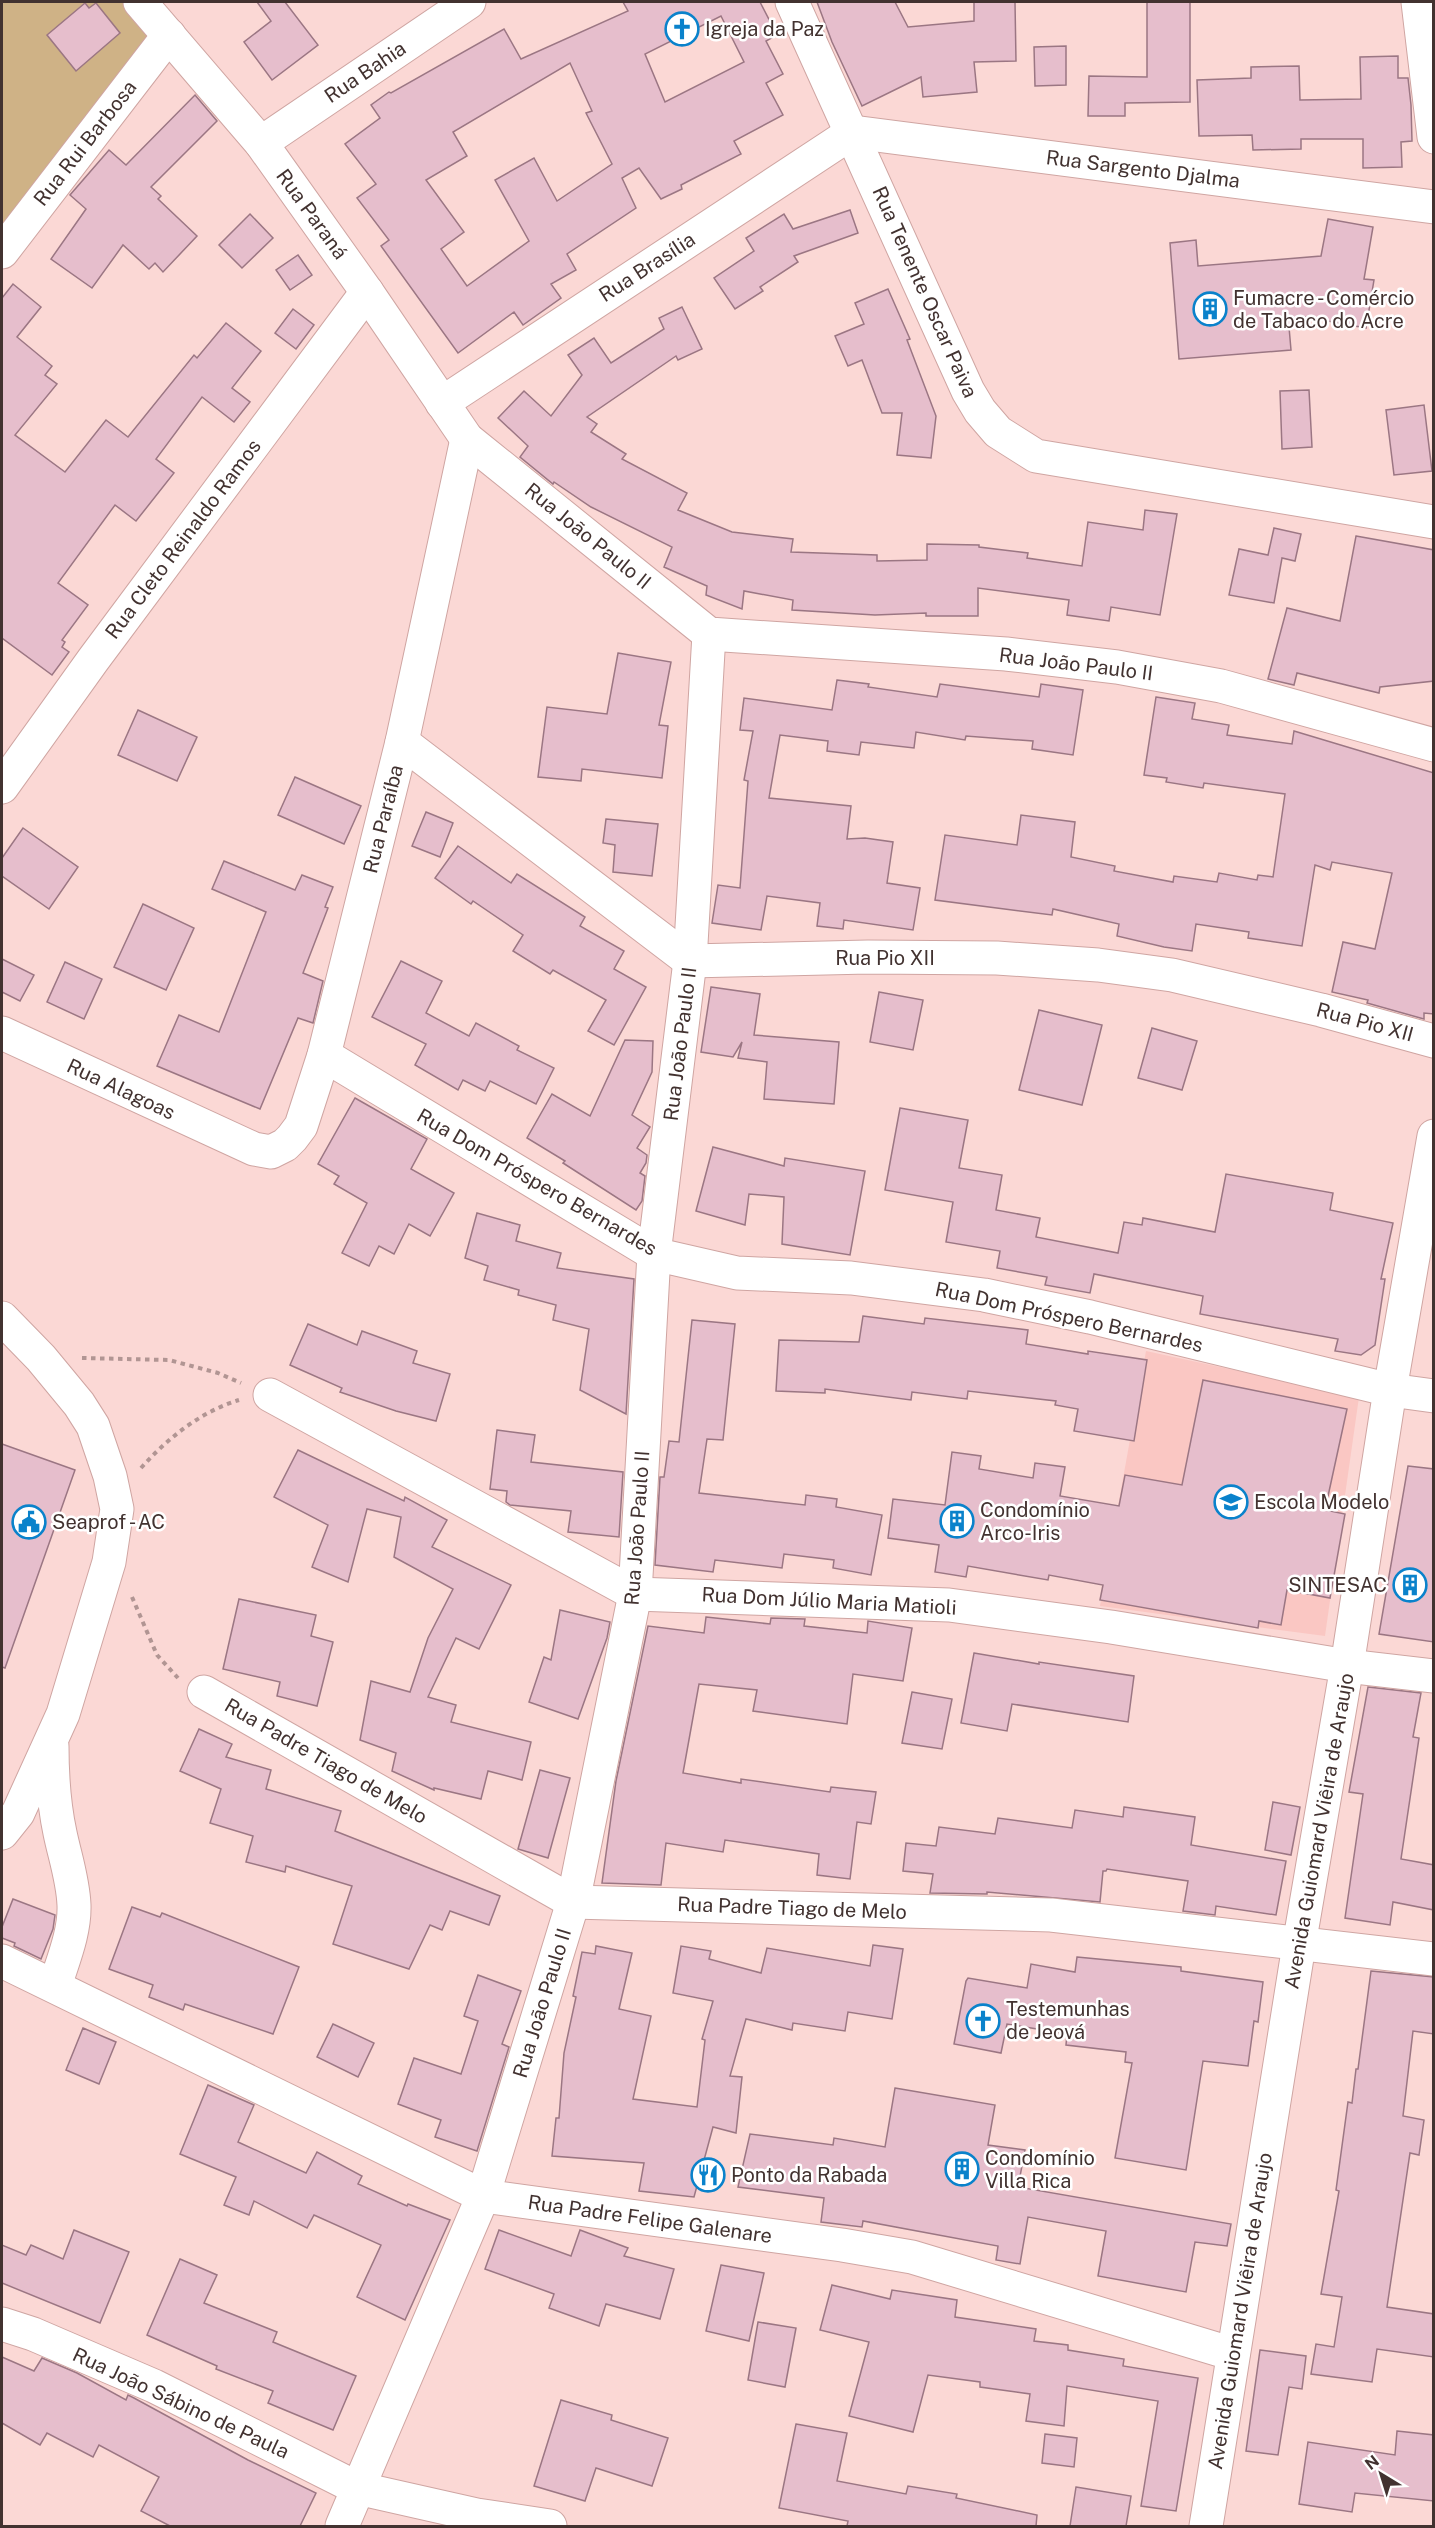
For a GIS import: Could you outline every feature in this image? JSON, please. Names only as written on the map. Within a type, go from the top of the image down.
[{"type":"street","name":"Rua Paraná","points":[[140,2],[261,142],[467,439]]},
{"type":"street","name":"Rua Bahia","points":[[261,142],[468,2]]},
{"type":"street","name":"Rua Tenente Oscar Paiva","points":[[792,2],[853,132],[955,363],[980,411],[998,432],[1036,456],[1434,522]]},
{"type":"street","points":[[1418,2],[1434,137]]},
{"type":"street","name":"Rua Rui Barbosa","points":[[2,252],[169,35]]},
{"type":"street","name":"Rua Sargento Djalma","points":[[853,132],[1434,207]]},
{"type":"street","name":"Rua Brasília","points":[[442,403],[853,132]]},
{"type":"street","name":"Rua Cleto Reinaldo Ramos","points":[[2,787],[100,651],[367,292]]},
{"type":"street","name":"Rua João Paulo II","points":[[467,439],[709,634],[1006,654],[1117,667],[1221,686],[1434,745]]},
{"type":"street","name":"Rua Paraíba","points":[[241,1144],[271,1152],[285,1145],[292,1138],[301,1126],[324,1056],[402,742],[467,439]]},
{"type":"street","name":"Rua João Paulo II","points":[[342,2526],[483,2196],[573,1902],[635,1593],[654,1254],[690,961],[709,634]]},
{"type":"street","points":[[402,742],[690,961]]},
{"type":"street","name":"Rua Pio XII","points":[[690,961],[868,957],[997,958],[1098,965],[1184,978],[1321,1010],[1434,1041]]},
{"type":"street","name":"Rua Alagoas","points":[[2,1033],[241,1144]]},
{"type":"street","name":"Rua Dom Próspero Bernardes","points":[[324,1056],[654,1254],[737,1273],[851,1278],[984,1295],[1090,1317],[1390,1390],[1434,1396]]},
{"type":"street","name":"Avenida Guiomard Viêira de Araujo","points":[[1206,2526],[1390,1390],[1434,1136]]},
{"type":"street","points":[[2,1318],[79,1404],[93,1426],[110,1476],[117,1509],[109,1562],[63,1714],[18,1813],[2,1833]]},
{"type":"street","name":"Rua Dom Júlio Maria Matioli","points":[[270,1395],[635,1593],[949,1605],[1111,1627],[1347,1666],[1434,1676]]},
{"type":"street","name":"Rua Padre Tiago de Melo","points":[[204,1692],[573,1902],[1051,1916],[1434,1959]]},
{"type":"street","points":[[52,1740],[52,1774],[59,1831],[69,1868],[74,1906],[70,1936],[55,1986]]},
{"type":"street","name":"Rua Padre Felipe Galenare","points":[[2,1961],[483,2196],[912,2257],[1233,2354]]},
{"type":"street","name":"Rua João Sábino de Paula","points":[[2,2324],[33,2334],[154,2386],[357,2488],[477,2515],[550,2526]]},
{"type":"path","points":[[40,1358],[169,1360],[218,1373],[270,1395]]},
{"type":"path","points":[[117,1509],[137,1473],[164,1445],[189,1424],[224,1405],[270,1395]]},
{"type":"path","points":[[109,1562],[132,1596],[157,1655],[180,1680],[204,1692]]},
{"type":"shaded area","points":[[2,2],[128,2],[155,32],[2,232]]},
{"type":"shaded area","name":"Escola Modelo","points":[[1146,1351],[1359,1397],[1325,1636],[1100,1606]]},
{"type":"building","points":[[257,2],[285,2],[318,45],[272,80],[244,42],[271,21]]},
{"type":"building","points":[[623,2],[760,2],[777,35],[766,41],[783,74],[766,83],[783,115],[734,141],[741,154],[681,185],[682,189],[661,199],[639,168],[622,178],[636,208],[567,254],[576,270],[551,284],[561,298],[523,325],[514,312],[458,353],[381,246],[389,240],[357,198],[376,184],[345,144],[380,118],[371,105],[389,92],[391,93],[504,29],[521,59],[628,11]],"holes":[[[721,16],[744,62],[665,102],[645,54]],[[570,63],[592,111],[586,113],[612,164],[557,201],[534,158],[495,180],[529,241],[467,286],[441,249],[464,232],[426,180],[467,156],[453,132]]]},
{"type":"building","points":[[817,2],[895,2],[908,27],[974,21],[974,2],[1015,2],[1016,61],[974,62],[977,92],[923,97],[921,77],[862,106],[832,42]]},
{"type":"building","points":[[1147,2],[1190,2],[1190,102],[1125,103],[1125,116],[1088,116],[1089,76],[1147,77]]},
{"type":"building","points":[[85,3],[89,8],[96,3],[120,33],[76,71],[47,35]]},
{"type":"building","points":[[1066,46],[1066,85],[1035,86],[1034,47]]},
{"type":"building","points":[[1398,56],[1398,78],[1408,78],[1411,105],[1412,141],[1401,142],[1402,167],[1363,168],[1363,139],[1301,139],[1301,149],[1253,150],[1252,135],[1199,136],[1197,80],[1251,78],[1251,67],[1299,66],[1300,100],[1361,99],[1360,57]]},
{"type":"building","points":[[195,95],[217,121],[151,187],[161,196],[158,199],[197,236],[163,272],[155,263],[149,269],[123,245],[92,288],[51,259],[86,209],[70,195],[109,150],[126,165]]},
{"type":"building","points":[[850,210],[858,233],[794,256],[798,262],[760,287],[763,291],[735,309],[714,278],[754,251],[746,238],[784,214],[793,229]]},
{"type":"building","points":[[250,214],[273,238],[242,268],[219,245]]},
{"type":"building","points":[[1328,219],[1373,227],[1364,279],[1374,280],[1366,328],[1306,317],[1307,325],[1289,327],[1291,350],[1179,359],[1170,243],[1196,240],[1198,266],[1321,256]]},
{"type":"building","points":[[298,255],[312,275],[290,290],[276,270]]},
{"type":"building","points":[[13,284],[41,307],[17,337],[52,366],[45,375],[57,384],[15,435],[65,472],[106,420],[128,437],[194,355],[197,358],[226,323],[261,351],[232,388],[250,402],[234,422],[202,397],[156,459],[174,473],[136,521],[115,505],[58,583],[88,605],[62,640],[65,642],[62,647],[69,652],[52,675],[2,638],[2,298]]},
{"type":"building","points":[[888,289],[910,339],[907,340],[936,416],[931,458],[897,455],[902,413],[882,413],[862,360],[848,366],[835,336],[864,324],[855,303]]},
{"type":"building","points":[[682,307],[702,349],[678,360],[676,356],[587,417],[597,424],[591,432],[626,454],[622,459],[687,493],[678,510],[732,532],[793,539],[791,552],[877,555],[877,561],[927,560],[927,544],[979,545],[979,547],[1028,553],[1027,558],[1082,566],[1088,522],[1143,530],[1145,510],[1177,514],[1160,615],[1111,607],[1109,621],[1067,615],[1069,600],[978,588],[978,616],[926,616],[926,613],[875,615],[792,610],[793,600],[744,591],[742,609],[706,595],[707,586],[664,567],[672,547],[591,507],[554,482],[553,484],[520,457],[528,446],[498,418],[524,391],[551,416],[582,375],[568,355],[594,338],[611,363],[664,329],[659,318]]},
{"type":"building","points":[[293,309],[314,325],[296,349],[275,333]]},
{"type":"building","points":[[1309,390],[1312,447],[1282,449],[1280,391]]},
{"type":"building","points":[[1424,405],[1432,471],[1394,475],[1386,410]]},
{"type":"building","points":[[1274,528],[1301,534],[1295,561],[1282,558],[1274,603],[1229,595],[1239,549],[1268,555]]},
{"type":"building","points":[[1356,536],[1434,550],[1434,681],[1380,687],[1379,693],[1297,673],[1294,685],[1268,679],[1287,608],[1340,621]]},
{"type":"building","points":[[618,653],[671,662],[659,725],[668,726],[662,778],[582,769],[581,781],[538,777],[547,707],[607,714]]},
{"type":"building","points":[[837,680],[937,697],[940,684],[1039,697],[1041,684],[1083,690],[1073,755],[1032,749],[1033,741],[966,736],[965,740],[916,732],[914,748],[861,742],[859,755],[827,751],[828,741],[780,735],[769,798],[851,806],[847,839],[865,838],[893,842],[887,883],[920,888],[913,930],[844,920],[843,929],[817,926],[820,903],[767,896],[761,930],[712,923],[718,885],[740,888],[748,781],[744,780],[753,731],[740,730],[744,698],[832,710]]},
{"type":"building","points":[[1156,697],[1195,703],[1192,719],[1229,725],[1227,735],[1292,744],[1294,731],[1434,773],[1434,1014],[1424,1013],[1424,1019],[1367,1003],[1368,1000],[1332,992],[1343,942],[1375,949],[1392,873],[1332,862],[1330,870],[1315,865],[1302,946],[1248,938],[1249,932],[1196,924],[1192,951],[1117,936],[1119,924],[1053,909],[1052,915],[935,900],[945,835],[1017,845],[1021,815],[1075,822],[1071,857],[1115,866],[1114,871],[1173,882],[1174,876],[1217,882],[1219,873],[1257,880],[1258,875],[1273,877],[1285,794],[1204,783],[1203,788],[1166,782],[1167,778],[1144,775]]},
{"type":"building","points":[[138,710],[197,737],[177,781],[118,755]]},
{"type":"building","points":[[295,777],[361,806],[344,844],[278,815]]},
{"type":"building","points":[[426,812],[453,823],[440,857],[412,846]]},
{"type":"building","points":[[606,819],[658,824],[652,876],[613,872],[615,845],[603,843]]},
{"type":"building","points":[[23,828],[78,867],[49,909],[2,876],[2,858]]},
{"type":"building","points":[[458,846],[511,883],[517,874],[585,917],[580,926],[624,951],[614,969],[646,987],[614,1045],[588,1031],[606,1000],[553,970],[550,974],[513,951],[523,935],[473,901],[471,904],[435,878]]},
{"type":"building","points":[[224,861],[295,890],[302,875],[333,887],[325,907],[328,908],[303,973],[323,981],[313,1023],[298,1018],[260,1109],[157,1066],[179,1015],[219,1032],[266,912],[212,889]]},
{"type":"building","points":[[143,904],[194,928],[166,990],[114,967]]},
{"type":"building","points":[[2,959],[34,975],[20,1001],[2,992]]},
{"type":"building","points":[[401,961],[442,981],[426,1013],[469,1036],[476,1023],[519,1046],[517,1050],[554,1068],[536,1104],[490,1081],[485,1091],[463,1080],[458,1090],[415,1065],[426,1044],[372,1017]]},
{"type":"building","points":[[65,962],[102,979],[84,1019],[47,1002]]},
{"type":"building","points":[[711,987],[760,994],[754,1035],[839,1042],[834,1104],[764,1099],[767,1062],[738,1058],[742,1042],[733,1057],[701,1052]]},
{"type":"building","points":[[879,992],[923,1000],[913,1050],[870,1042]]},
{"type":"building","points":[[1039,1010],[1102,1025],[1082,1105],[1019,1090]]},
{"type":"building","points":[[1152,1028],[1197,1041],[1182,1090],[1138,1078]]},
{"type":"building","points":[[625,1040],[653,1041],[652,1072],[632,1115],[650,1127],[637,1148],[647,1155],[646,1163],[640,1173],[645,1176],[642,1201],[636,1210],[527,1138],[552,1094],[590,1116]]},
{"type":"building","points":[[355,1098],[427,1139],[411,1169],[454,1193],[430,1236],[409,1224],[394,1254],[379,1246],[369,1266],[342,1253],[367,1203],[334,1184],[339,1176],[318,1164]]},
{"type":"building","points":[[900,1108],[968,1120],[959,1168],[1002,1175],[996,1210],[1040,1218],[1036,1237],[1118,1253],[1124,1222],[1142,1225],[1143,1218],[1215,1232],[1226,1174],[1333,1193],[1330,1210],[1393,1223],[1381,1279],[1385,1279],[1375,1345],[1361,1355],[1335,1351],[1338,1339],[1200,1314],[1203,1296],[1094,1274],[1090,1293],[1045,1285],[1047,1277],[997,1268],[1000,1251],[946,1242],[953,1202],[885,1190]]},
{"type":"building","points":[[713,1147],[784,1166],[785,1158],[865,1171],[850,1255],[782,1244],[784,1197],[749,1194],[745,1225],[696,1211]]},
{"type":"building","points":[[477,1213],[520,1225],[516,1241],[561,1253],[557,1268],[634,1279],[626,1414],[580,1390],[589,1329],[553,1320],[556,1305],[518,1295],[519,1290],[484,1280],[488,1266],[465,1258]]},
{"type":"building","points":[[863,1316],[924,1324],[925,1318],[1028,1330],[1026,1344],[1147,1360],[1134,1441],[1074,1431],[1078,1409],[1055,1405],[1056,1401],[968,1391],[967,1399],[912,1392],[911,1400],[825,1389],[825,1393],[776,1391],[779,1340],[859,1342]]},
{"type":"building","points":[[692,1320],[735,1324],[723,1440],[707,1439],[699,1493],[805,1505],[806,1495],[837,1499],[836,1507],[882,1515],[871,1575],[833,1568],[834,1560],[784,1554],[782,1568],[715,1560],[713,1572],[655,1565],[660,1477],[664,1477],[669,1441],[679,1442]]},
{"type":"building","points":[[308,1324],[357,1345],[362,1331],[417,1351],[413,1363],[450,1374],[436,1421],[396,1411],[340,1392],[342,1388],[290,1365]]},
{"type":"building","name":"Escola Modelo","points":[[1203,1380],[1347,1409],[1325,1510],[1345,1514],[1330,1598],[1287,1590],[1281,1625],[1259,1621],[1258,1628],[1100,1600],[1103,1585],[1049,1575],[1048,1580],[968,1566],[966,1577],[935,1572],[939,1545],[888,1538],[893,1499],[945,1505],[952,1452],[981,1456],[979,1469],[1033,1478],[1035,1463],[1065,1467],[1060,1496],[1119,1506],[1125,1475],[1182,1485]]},
{"type":"building","points":[[497,1430],[535,1435],[531,1462],[623,1472],[619,1537],[568,1532],[571,1511],[510,1505],[506,1502],[507,1491],[490,1489]]},
{"type":"building","name":"Seaprof - AC","points":[[2,1444],[75,1470],[5,1668],[2,1667]]},
{"type":"building","points":[[298,1450],[404,1501],[405,1497],[447,1520],[432,1547],[511,1585],[479,1649],[456,1638],[428,1697],[456,1705],[451,1722],[531,1742],[522,1780],[488,1771],[481,1799],[434,1788],[434,1790],[392,1771],[396,1753],[360,1740],[371,1681],[410,1692],[428,1638],[453,1589],[394,1557],[401,1517],[367,1509],[348,1582],[312,1567],[328,1525],[274,1497]]},
{"type":"building","name":"SINTESAC","points":[[1408,1466],[1434,1469],[1434,1642],[1379,1634]]},
{"type":"building","points":[[239,1599],[316,1615],[311,1636],[333,1642],[317,1706],[277,1696],[280,1682],[223,1669]]},
{"type":"building","points":[[560,1610],[610,1622],[607,1638],[578,1719],[529,1702],[544,1657],[551,1660]]},
{"type":"building","points":[[706,1617],[770,1624],[771,1618],[805,1619],[804,1626],[867,1633],[868,1621],[912,1628],[903,1681],[853,1674],[847,1724],[753,1711],[757,1690],[699,1684],[683,1773],[741,1783],[741,1779],[830,1792],[831,1787],[876,1792],[871,1824],[857,1822],[850,1879],[817,1875],[819,1854],[725,1840],[723,1852],[666,1843],[661,1885],[602,1883],[616,1781],[648,1626],[704,1633]]},
{"type":"building","points":[[974,1653],[1134,1676],[1128,1722],[1012,1704],[1007,1731],[961,1723]]},
{"type":"building","points":[[1368,1687],[1421,1693],[1413,1737],[1419,1738],[1401,1859],[1434,1865],[1434,1910],[1393,1902],[1390,1925],[1345,1918],[1363,1794],[1349,1792]]},
{"type":"building","points":[[912,1692],[952,1699],[942,1749],[902,1743]]},
{"type":"building","points":[[199,1729],[232,1744],[226,1757],[271,1770],[266,1789],[341,1811],[335,1831],[500,1896],[489,1925],[450,1911],[442,1930],[430,1925],[409,1969],[333,1944],[352,1886],[286,1866],[285,1872],[246,1862],[253,1836],[210,1823],[221,1789],[180,1771]]},
{"type":"building","points":[[540,1770],[570,1778],[548,1858],[518,1849]]},
{"type":"building","points":[[1273,1802],[1300,1807],[1291,1855],[1265,1850]]},
{"type":"building","points":[[1124,1807],[1195,1817],[1191,1845],[1286,1861],[1276,1915],[1216,1906],[1215,1915],[1183,1911],[1188,1881],[1107,1869],[1103,1871],[1100,1902],[987,1892],[987,1894],[930,1893],[933,1874],[903,1871],[906,1843],[936,1846],[939,1827],[995,1834],[998,1818],[1072,1828],[1075,1810],[1123,1817]]},
{"type":"building","points":[[13,1899],[55,1915],[53,1929],[41,1959],[2,1938],[2,1927]]},
{"type":"building","points":[[132,1907],[160,1917],[162,1913],[299,1967],[273,2034],[185,2004],[183,2010],[149,1997],[153,1985],[109,1969]]},
{"type":"building","points":[[873,1945],[903,1949],[892,2019],[848,2012],[845,2031],[793,2023],[792,2030],[746,2019],[730,2076],[742,2077],[736,2133],[713,2127],[694,2197],[639,2191],[644,2163],[552,2156],[556,2118],[559,2118],[564,2053],[576,1997],[573,1996],[582,1952],[595,1954],[596,1946],[632,1953],[619,2009],[651,2016],[633,2099],[697,2107],[705,2040],[702,2039],[713,2001],[673,1993],[681,1946],[711,1951],[709,1959],[761,1973],[767,1948],[870,1966]]},
{"type":"building","points":[[1077,1957],[1181,1967],[1181,1971],[1263,1982],[1258,2022],[1254,2021],[1248,2066],[1203,2061],[1186,2170],[1115,2158],[1132,2063],[1125,2062],[1126,2052],[1066,2045],[1067,2034],[1007,2024],[1001,2053],[954,2044],[968,1978],[1027,1988],[1031,1964],[1075,1972]]},
{"type":"building","points":[[1371,1971],[1434,1977],[1434,2034],[1413,2031],[1403,2116],[1424,2120],[1419,2155],[1410,2153],[1387,2307],[1434,2314],[1434,2357],[1377,2349],[1372,2382],[1311,2374],[1316,2344],[1334,2347],[1342,2297],[1321,2294],[1339,2191],[1336,2190],[1348,2102],[1352,2103],[1356,2069],[1358,2069]]},
{"type":"building","points":[[478,1975],[521,1991],[502,2044],[509,2047],[477,2151],[435,2137],[441,2120],[398,2104],[414,2058],[461,2074],[478,2021],[464,2016]]},
{"type":"building","points":[[333,2024],[374,2043],[358,2077],[317,2057]]},
{"type":"building","points":[[83,2028],[116,2042],[99,2084],[66,2070]]},
{"type":"building","points":[[208,2085],[254,2105],[238,2142],[306,2173],[317,2152],[362,2176],[358,2184],[407,2206],[408,2204],[450,2220],[405,2320],[357,2297],[381,2245],[314,2215],[307,2228],[254,2201],[249,2215],[224,2205],[236,2177],[180,2154]]},
{"type":"building","points":[[895,2088],[995,2105],[988,2145],[1025,2150],[1018,2187],[1231,2224],[1227,2246],[1195,2242],[1186,2292],[1098,2276],[1106,2231],[1028,2217],[1020,2264],[996,2260],[998,2246],[863,2221],[862,2227],[821,2222],[824,2198],[738,2187],[750,2134],[833,2145],[834,2138],[885,2147]]},
{"type":"building","points":[[74,2230],[129,2252],[100,2323],[2,2283],[2,2245],[26,2255],[31,2245],[63,2259]]},
{"type":"building","points":[[499,2230],[571,2256],[580,2230],[628,2248],[624,2256],[674,2269],[660,2319],[606,2304],[599,2326],[549,2308],[554,2294],[485,2269]]},
{"type":"building","points":[[180,2259],[217,2275],[204,2303],[277,2332],[273,2342],[356,2376],[333,2430],[268,2403],[273,2391],[216,2369],[217,2366],[147,2335]]},
{"type":"building","points":[[721,2265],[764,2273],[749,2341],[706,2331]]},
{"type":"building","points":[[832,2285],[890,2299],[892,2290],[957,2300],[955,2317],[1036,2329],[1034,2341],[1068,2345],[1068,2350],[1124,2359],[1123,2366],[1198,2378],[1176,2511],[1141,2506],[1158,2401],[1067,2386],[1064,2426],[1026,2421],[1030,2394],[980,2387],[980,2382],[928,2375],[913,2432],[849,2416],[869,2342],[820,2330]]},
{"type":"building","points":[[758,2322],[796,2328],[785,2387],[748,2380]]},
{"type":"building","points":[[1260,2350],[1306,2356],[1302,2389],[1289,2387],[1278,2455],[1246,2451]]},
{"type":"building","points":[[2,2357],[34,2371],[42,2358],[77,2373],[126,2400],[128,2395],[248,2460],[316,2493],[300,2526],[170,2526],[141,2511],[159,2477],[99,2445],[93,2457],[47,2433],[40,2445],[2,2423]]},
{"type":"building","points":[[561,2400],[612,2415],[611,2420],[668,2438],[652,2486],[596,2468],[585,2501],[534,2486]]},
{"type":"building","points":[[796,2424],[847,2433],[837,2481],[906,2494],[908,2486],[957,2494],[956,2498],[1037,2515],[1036,2526],[847,2526],[848,2521],[779,2508]]},
{"type":"building","points":[[1397,2431],[1434,2435],[1434,2501],[1355,2493],[1352,2512],[1299,2504],[1308,2442],[1395,2455]]},
{"type":"building","points":[[1045,2434],[1077,2438],[1074,2467],[1042,2463]]},
{"type":"building","points":[[1076,2487],[1131,2496],[1126,2526],[1070,2526]]},
{"type":"place","name":"Igreja da Paz","points":[[682,29]]},
{"type":"place","name":"Fumacre - Comércio de Tabaco do Acre","points":[[1210,309]]},
{"type":"place","name":"Escola Modelo","points":[[1231,1502]]},
{"type":"place","name":"Condomínio Arco-Iris","points":[[957,1521]]},
{"type":"place","name":"Seaprof - AC","points":[[29,1522]]},
{"type":"place","name":"SINTESAC","points":[[1410,1585]]},
{"type":"place","name":"Testemunhas de Jeová","points":[[983,2021]]},
{"type":"place","name":"Condomínio Villa Rica","points":[[962,2169]]},
{"type":"place","name":"Ponto da Rabada","points":[[708,2175]]}]
